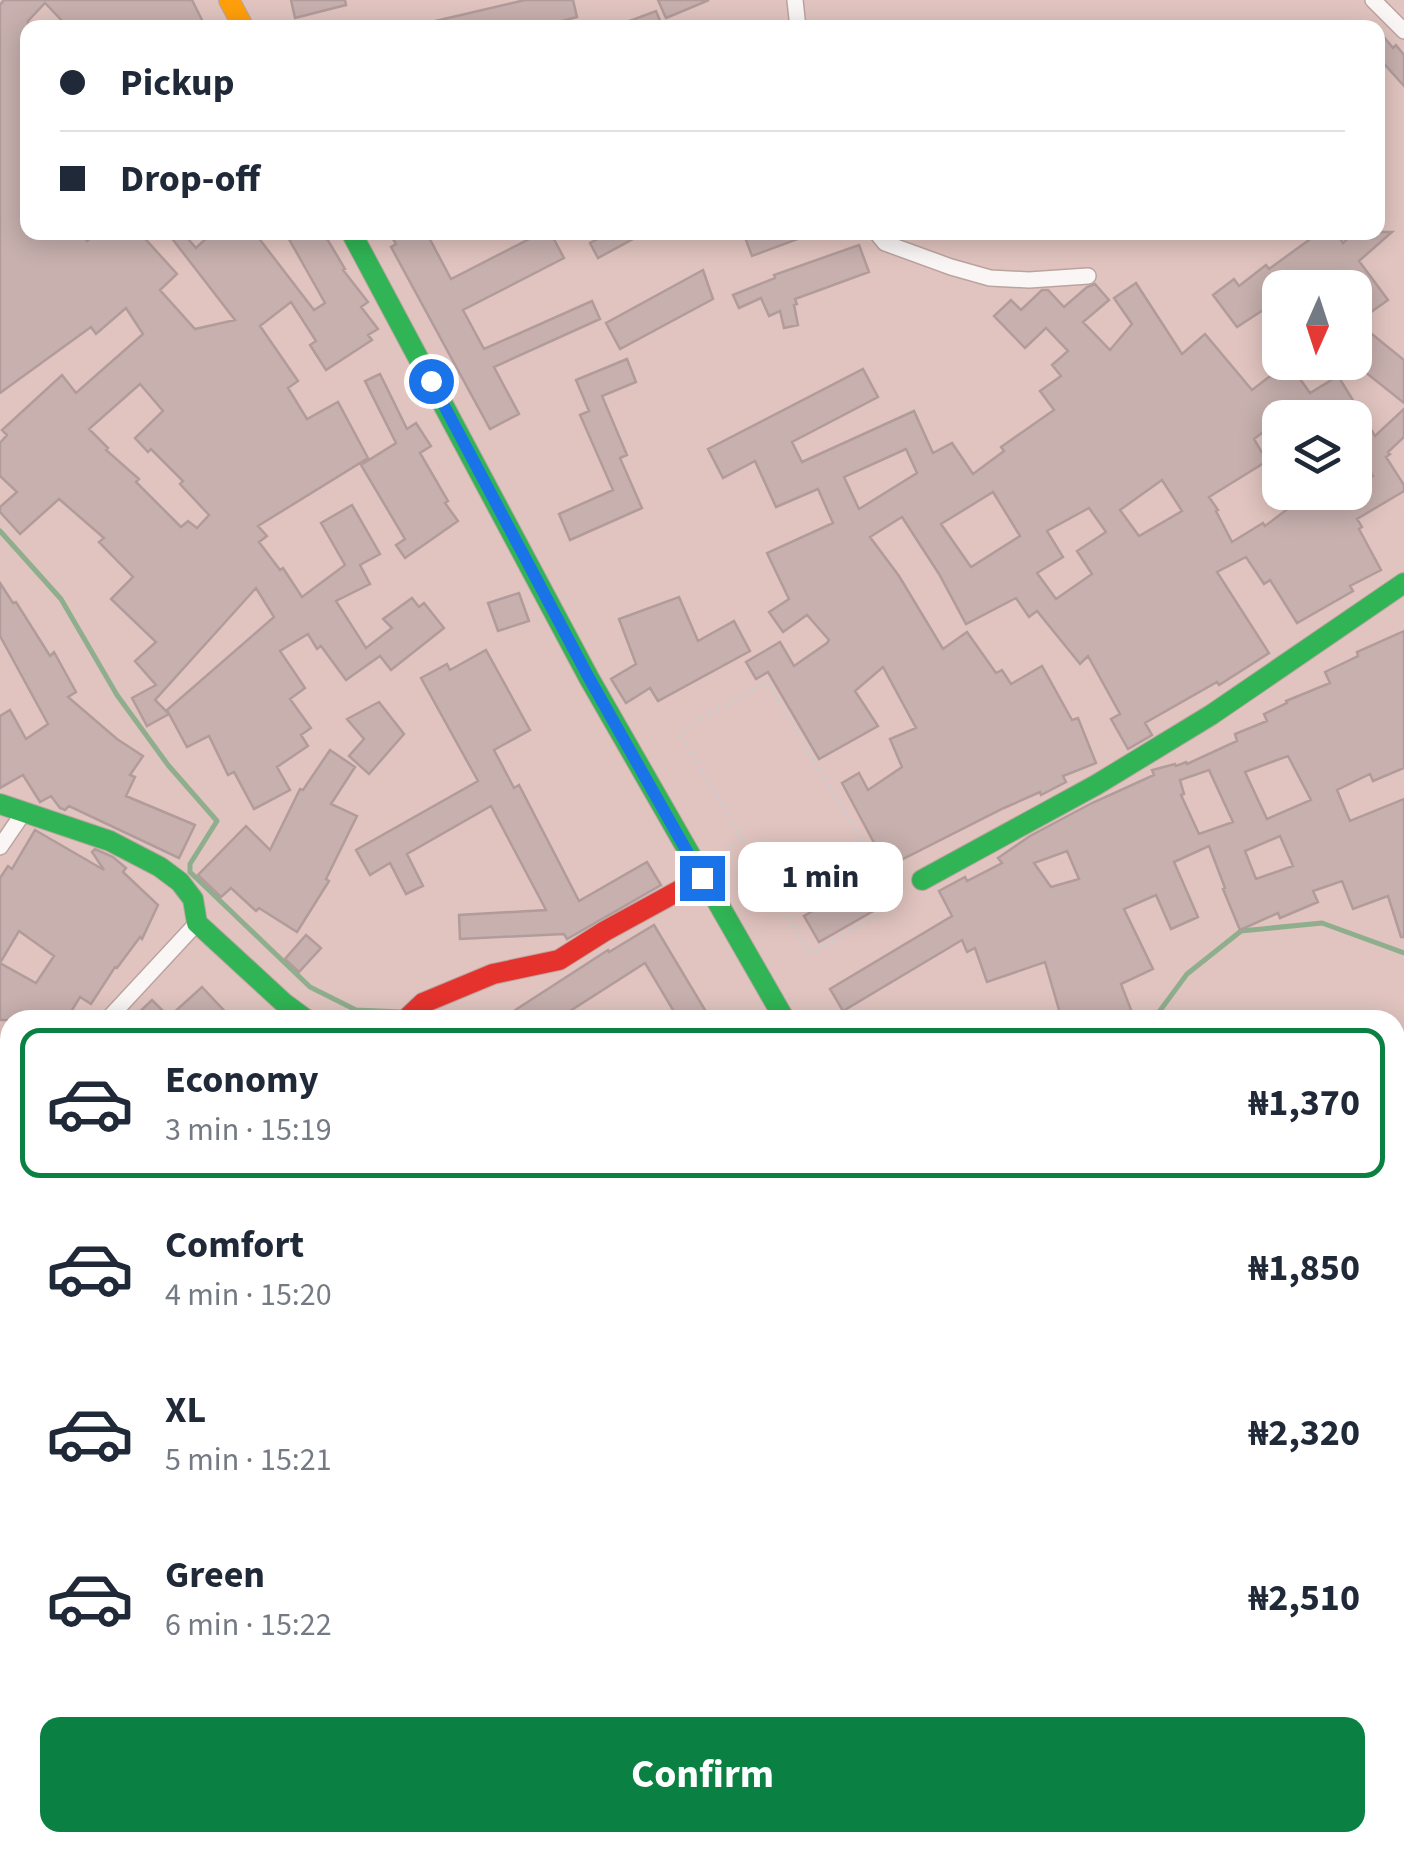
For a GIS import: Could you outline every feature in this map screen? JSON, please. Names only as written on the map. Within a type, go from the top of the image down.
[{"type":"street","points":[[1372,0],[1404,31]]},
{"type":"street","points":[[355,240],[589,678],[779,1010]]},
{"type":"street","points":[[883,240],[990,278],[1088,276]]},
{"type":"street","points":[[922,880],[1112,775],[1211,714],[1404,583]]},
{"type":"street","points":[[0,804],[104,838],[153,863],[182,885],[195,902],[197,922],[293,1010]]},
{"type":"street","points":[[0,847],[24,812]]},
{"type":"street","points":[[415,1010],[422,1003],[494,974],[559,960],[702,878]]},
{"type":"street","points":[[116,1010],[197,922]]},
{"type":"path","points":[[766,681],[898,903],[810,954],[740,836],[679,732],[766,681]]},
{"type":"path","points":[[702,878],[740,836]]},
{"type":"building","points":[[4,0],[192,0],[202,20],[61,20],[45,3],[29,20],[20,20],[20,240],[146,240],[177,274],[160,290],[195,329],[235,320],[173,240],[189,240],[196,248],[204,240],[260,240],[314,310],[325,303],[290,240],[328,240],[343,270],[368,302],[361,307],[378,329],[368,335],[372,340],[326,370],[310,345],[316,341],[291,302],[260,326],[298,381],[288,388],[307,419],[338,402],[368,458],[258,526],[267,536],[259,542],[302,597],[345,565],[321,523],[352,505],[380,554],[360,565],[370,584],[336,601],[366,648],[392,628],[383,619],[412,598],[419,607],[424,603],[444,628],[391,670],[380,656],[346,680],[308,634],[280,651],[305,688],[290,699],[311,728],[301,735],[308,746],[277,767],[290,790],[254,809],[234,772],[228,775],[209,736],[187,747],[167,710],[274,617],[256,588],[155,700],[169,714],[147,726],[132,698],[156,685],[135,661],[156,642],[111,599],[133,577],[99,542],[104,538],[59,499],[20,534],[0,512],[0,507],[17,492],[0,476],[0,443],[7,435],[2,430],[62,375],[76,393],[143,334],[126,308],[96,334],[91,327],[0,393],[0,5]],"holes":[[[140,384],[163,411],[135,438],[183,481],[180,484],[209,515],[197,528],[188,521],[181,527],[89,429]]]},
{"type":"building","points":[[291,0],[345,0],[346,5],[295,18]]},
{"type":"building","points":[[525,0],[573,0],[577,17],[566,20],[440,20]]},
{"type":"building","points":[[658,0],[709,0],[666,18]]},
{"type":"building","points":[[656,11],[660,20],[632,20]]},
{"type":"building","points":[[1385,38],[1404,55],[1404,86],[1385,65]]},
{"type":"building","points":[[394,240],[430,240],[451,279],[527,240],[554,240],[564,258],[463,310],[484,349],[592,301],[600,319],[494,367],[519,414],[490,429],[391,247],[396,244]]},
{"type":"building","points":[[596,240],[631,240],[598,258],[590,243]]},
{"type":"building","points":[[746,240],[795,240],[752,256]]},
{"type":"building","points":[[1309,240],[1383,240],[1359,261],[1366,270],[1262,270],[1262,311],[1237,327],[1213,295],[1234,279],[1239,286],[1266,265],[1269,269]]},
{"type":"building","points":[[859,245],[869,272],[795,299],[798,325],[784,328],[780,311],[769,316],[761,298],[739,308],[733,295],[775,278],[774,275]]},
{"type":"building","points":[[703,270],[713,299],[620,349],[606,323]]},
{"type":"building","points":[[1372,278],[1388,300],[1372,311]]},
{"type":"building","points":[[1136,283],[1182,354],[1205,334],[1252,390],[1265,380],[1301,380],[1310,393],[1331,380],[1340,380],[1353,400],[1262,400],[1262,433],[1254,439],[1262,453],[1262,464],[1209,497],[1232,542],[1263,523],[1265,526],[1286,510],[1372,510],[1372,431],[1375,436],[1404,409],[1404,437],[1386,457],[1404,491],[1357,519],[1381,570],[1350,586],[1353,591],[1297,623],[1270,580],[1264,584],[1246,557],[1217,572],[1269,653],[1219,685],[1217,682],[1145,723],[1152,735],[1128,749],[1111,719],[1120,714],[1088,656],[1080,664],[1037,611],[1029,617],[1016,598],[966,624],[902,517],[870,537],[943,649],[967,632],[996,673],[1002,670],[1011,684],[1042,666],[1072,720],[1078,718],[1096,763],[1063,776],[1066,782],[1041,795],[1040,792],[1004,808],[887,867],[842,783],[859,773],[868,790],[902,767],[890,739],[916,728],[883,667],[855,691],[878,726],[819,759],[768,672],[756,679],[746,662],[780,642],[794,666],[829,640],[807,615],[783,632],[769,612],[789,599],[767,553],[833,523],[818,489],[776,507],[755,461],[723,478],[708,449],[863,369],[878,397],[792,442],[802,462],[914,411],[933,453],[952,443],[973,474],[1004,451],[1001,447],[1054,410],[1040,391],[1061,376],[1052,365],[1068,351],[1046,328],[1025,348],[994,316],[1011,300],[1021,310],[1042,290],[1048,290],[1064,307],[1095,284],[1109,300],[1083,322],[1110,350],[1132,324],[1114,298]],"holes":[[[906,449],[917,473],[859,509],[844,477]],[[1162,480],[1182,511],[1139,536],[1120,510]],[[993,492],[1020,536],[971,567],[941,524]],[[1089,508],[1106,532],[1077,551],[1092,574],[1056,599],[1037,573],[1063,557],[1047,531]]]},
{"type":"building","points":[[1372,334],[1404,360],[1404,403],[1372,378]]},
{"type":"building","points":[[627,359],[636,382],[602,396],[627,455],[620,458],[642,508],[570,540],[559,514],[613,490],[580,415],[589,411],[576,380]]},
{"type":"building","points":[[380,374],[407,429],[416,423],[431,446],[420,453],[458,521],[405,558],[396,545],[405,539],[361,465],[396,443],[365,381]]},
{"type":"building","points":[[0,583],[50,656],[54,652],[76,692],[68,697],[143,756],[130,775],[135,777],[126,796],[195,825],[179,858],[69,806],[65,810],[60,808],[51,796],[40,802],[23,775],[0,788],[0,716],[10,710],[26,739],[48,724],[0,636]]},
{"type":"building","points":[[519,593],[529,621],[498,631],[488,603]]},
{"type":"building","points":[[679,597],[698,641],[734,621],[750,651],[658,701],[650,688],[626,703],[611,679],[636,664],[619,619]]},
{"type":"building","points":[[1404,631],[1404,768],[1373,781],[1370,774],[1337,790],[1350,821],[1404,799],[1404,937],[1388,896],[1353,909],[1342,881],[1313,891],[1318,902],[1280,918],[1278,913],[1240,930],[1209,846],[1174,862],[1198,917],[1171,929],[1156,895],[1124,909],[1153,969],[1121,984],[1131,1010],[1059,1010],[1045,962],[987,982],[975,948],[967,952],[962,940],[842,1010],[830,989],[952,916],[939,891],[1002,863],[998,858],[1030,836],[1154,775],[1152,770],[1187,764],[1237,741],[1235,734],[1267,721],[1264,714],[1286,701],[1330,683],[1325,672],[1358,656],[1357,652]],"holes":[[[1288,756],[1311,800],[1267,819],[1245,772]],[[1209,770],[1233,822],[1199,834],[1181,795],[1184,794],[1180,780]],[[1280,836],[1293,866],[1256,879],[1245,851]],[[1067,851],[1079,879],[1051,887],[1034,863]]]},
{"type":"building","points":[[486,650],[530,730],[494,750],[514,788],[519,785],[579,901],[647,862],[661,885],[567,939],[564,934],[460,939],[459,915],[546,910],[491,806],[407,854],[423,886],[406,894],[390,863],[370,875],[356,850],[478,781],[421,678],[447,664],[450,670]]},
{"type":"building","points":[[379,702],[404,734],[369,774],[349,756],[364,739],[347,719]]},
{"type":"building","points":[[330,750],[355,767],[331,804],[357,816],[326,879],[329,881],[297,932],[259,908],[256,911],[231,888],[221,897],[198,875],[246,826],[270,850],[300,789]]},
{"type":"building","points":[[35,830],[104,870],[92,852],[95,849],[113,857],[158,905],[142,939],[115,967],[91,1004],[80,997],[72,1010],[0,1010],[0,963],[0,878],[8,866],[12,869]],"holes":[[[19,931],[54,956],[36,983],[0,963]]]},
{"type":"building","points":[[874,876],[889,902],[819,942],[804,916]]},
{"type":"building","points":[[654,925],[705,1010],[673,1010],[645,963],[572,1010],[515,1010]]},
{"type":"building","points":[[306,935],[321,948],[299,972],[285,959]]},
{"type":"building","points":[[202,987],[224,1010],[177,1010]]},
{"type":"building","points":[[152,1000],[162,1010],[142,1010]]},
{"type":"waterway","points":[[0,531],[61,599],[117,695],[168,765],[217,821],[190,864],[190,872],[310,987],[356,1010]]},
{"type":"waterway","points":[[1160,1010],[1187,974],[1241,931],[1322,923],[1404,953]]},
{"type":"traffic: fast","points":[[355,240],[589,678],[779,1010]]},
{"type":"traffic: fast","points":[[922,880],[1096,785],[1211,715],[1404,583]]},
{"type":"traffic: fast","points":[[0,804],[110,841],[160,867],[180,882],[193,899],[197,923],[293,1010]]},
{"type":"traffic: slow","points":[[229,0],[240,20]]},
{"type":"traffic: jam","points":[[416,1010],[423,1003],[493,974],[559,960],[702,878]]},
{"type":"route","points":[[431,381],[589,678],[702,878]]}]
